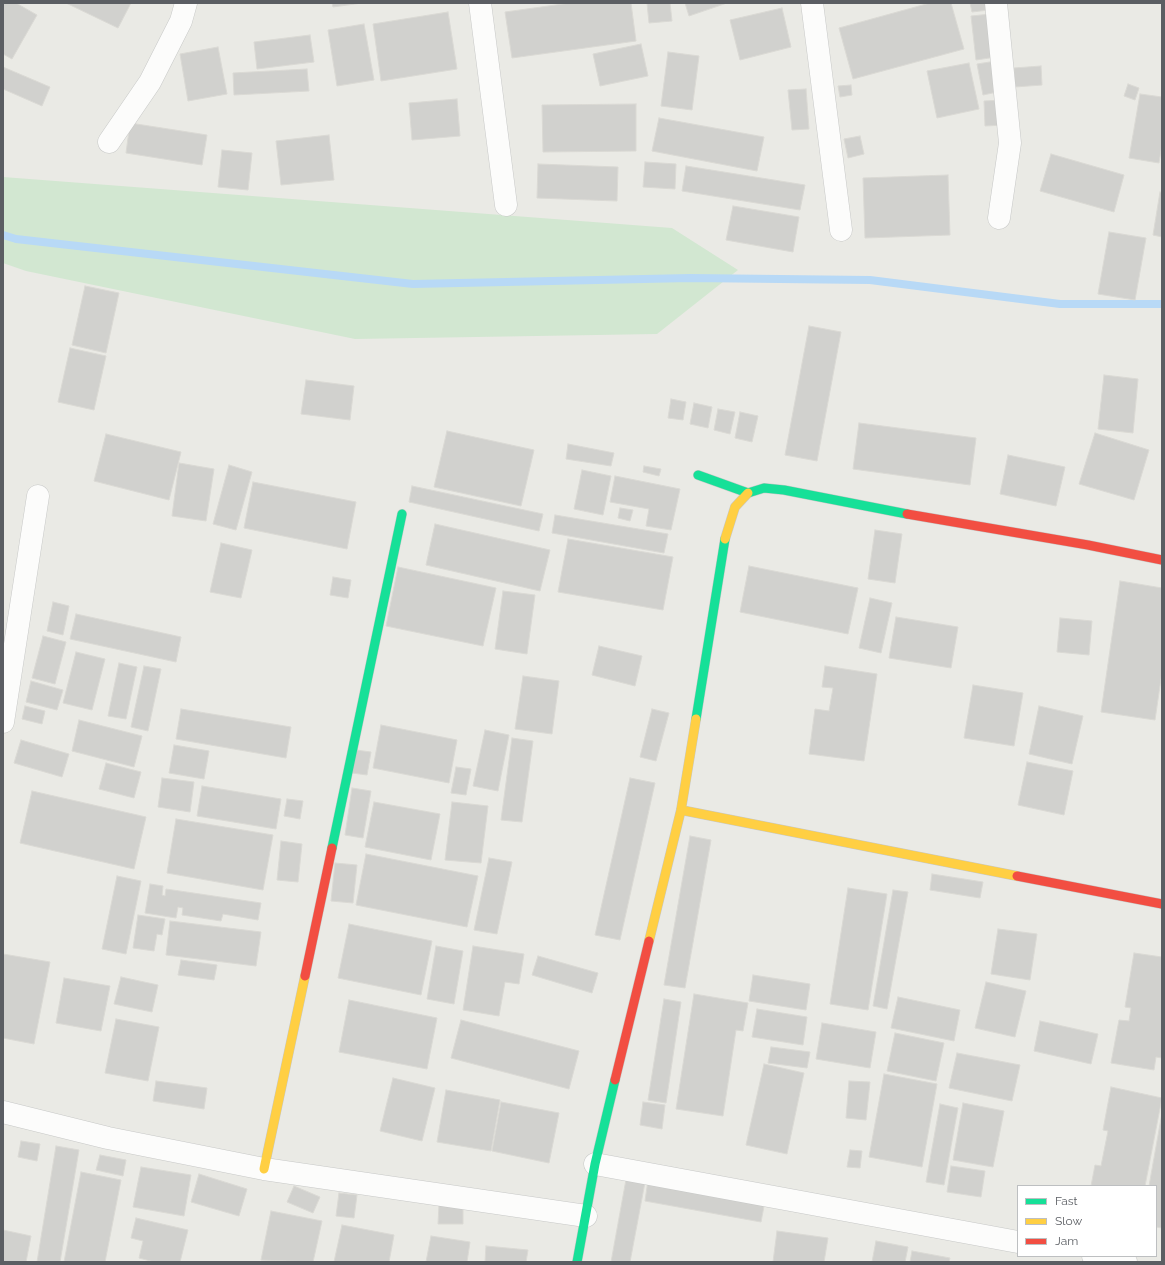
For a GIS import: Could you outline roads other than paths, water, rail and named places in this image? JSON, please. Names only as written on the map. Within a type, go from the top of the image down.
[{"type":"street","points":[[109,142],[150,82],[181,21],[186,3]]},
{"type":"street","points":[[480,3],[506,205]]},
{"type":"street","points":[[812,3],[841,230]]},
{"type":"street","points":[[996,3],[1010,143],[999,218]]},
{"type":"street","points":[[698,475],[748,493]]},
{"type":"street","points":[[577,1262],[595,1164],[682,810],[727,529],[735,507],[748,493],[764,488],[784,490],[888,511],[1088,545],[1162,560]]},
{"type":"street","points":[[3,722],[38,496]]},
{"type":"street","points":[[264,1169],[402,514]]},
{"type":"street","points":[[682,810],[1162,904]]},
{"type":"street","points":[[3,1112],[108,1138],[264,1169],[586,1216]]},
{"type":"street","points":[[595,1164],[1017,1242]]},
{"type":"street","points":[[1098,1257],[1126,1262]]},
{"type":"waterway","points":[[3,235],[16,239],[413,284],[690,278],[870,280],[1060,304],[1162,304]]}]
